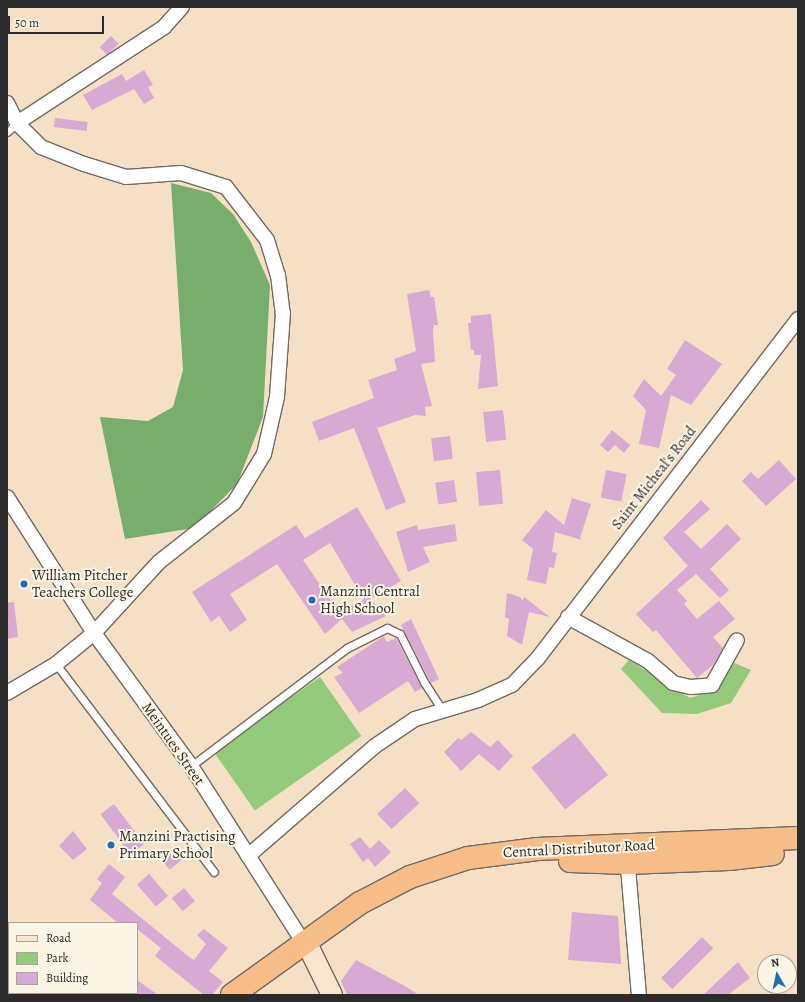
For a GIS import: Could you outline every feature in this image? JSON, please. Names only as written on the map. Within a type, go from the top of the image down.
[{"type":"highway","name":"Central Distributor Road","points":[[232,995],[306,946],[365,912],[415,887],[471,869],[536,861],[798,838]]},
{"type":"highway","name":"Central Distributor Road","points":[[627,854],[729,859],[798,851]]},
{"type":"highway","name":"Central Distributor Road","points":[[252,995],[306,946]]},
{"type":"street","points":[[12,128],[164,27],[182,7]]},
{"type":"street","points":[[7,103],[12,128],[40,147],[84,164],[126,177],[181,173],[226,187],[268,240],[279,282],[284,313],[277,397],[264,454],[234,503],[159,562],[94,633],[56,664],[7,693]]},
{"type":"street","name":"Saint Micheal's Road","points":[[248,856],[376,746],[415,719],[478,700],[512,685],[538,658],[798,319]]},
{"type":"street","name":"Meintues Street","points":[[7,497],[94,633],[190,766],[306,946],[332,995]]},
{"type":"street","points":[[568,617],[648,662],[673,683],[691,687],[712,685],[737,640]]},
{"type":"street","points":[[627,854],[639,995]]},
{"type":"lane","points":[[190,766],[347,648],[387,628],[400,634],[424,682],[443,711]]},
{"type":"lane","points":[[56,664],[214,872]]},
{"type":"green space","points":[[171,183],[211,193],[233,214],[251,242],[270,285],[263,417],[237,484],[194,528],[125,539],[100,417],[148,421],[173,407],[183,370]]},
{"type":"green space","points":[[629,660],[690,698],[703,694],[721,683],[734,663],[751,670],[731,703],[697,714],[662,713],[621,669]]},
{"type":"green space","points":[[320,677],[361,736],[255,811],[214,752]]},
{"type":"building","points":[[111,36],[119,44],[107,55],[100,47]]},
{"type":"building","points":[[144,70],[153,85],[148,87],[154,98],[144,104],[134,89],[92,110],[83,95],[122,74],[126,81]]},
{"type":"building","points":[[55,118],[88,122],[87,131],[54,127]]},
{"type":"building","points":[[429,290],[431,297],[434,297],[438,325],[434,325],[433,330],[435,362],[421,364],[432,406],[425,407],[426,416],[415,415],[377,428],[406,502],[386,510],[354,428],[319,441],[312,422],[374,398],[368,380],[397,370],[394,359],[416,351],[407,294]]},
{"type":"building","points":[[491,314],[498,386],[478,389],[481,355],[474,355],[474,350],[471,350],[468,323],[471,323],[471,316]]},
{"type":"building","points":[[685,340],[722,364],[691,405],[671,395],[659,448],[639,444],[646,410],[633,396],[644,379],[661,396],[676,375],[667,369]]},
{"type":"building","points":[[503,410],[506,440],[486,442],[483,412]]},
{"type":"building","points":[[612,430],[630,445],[624,453],[615,445],[608,452],[600,445]]},
{"type":"building","points":[[450,436],[453,459],[434,461],[431,438]]},
{"type":"building","points":[[779,460],[796,479],[766,506],[742,481],[751,472],[758,479]]},
{"type":"building","points":[[500,470],[503,504],[479,506],[476,472]]},
{"type":"building","points":[[606,470],[627,474],[621,501],[601,497]]},
{"type":"building","points":[[454,480],[457,502],[438,504],[435,483]]},
{"type":"building","points":[[572,498],[591,504],[580,538],[582,540],[555,532],[552,552],[557,553],[554,568],[549,567],[546,584],[527,580],[533,549],[522,540],[546,510],[564,525]]},
{"type":"building","points":[[701,500],[710,509],[684,532],[701,549],[727,524],[741,539],[710,569],[729,590],[720,598],[696,574],[677,590],[687,601],[684,604],[697,619],[719,601],[735,619],[713,637],[723,648],[713,665],[697,678],[656,630],[653,632],[636,614],[688,566],[663,538]]},
{"type":"building","points":[[357,507],[401,581],[370,599],[386,616],[352,632],[342,619],[325,634],[277,564],[230,594],[247,620],[230,632],[219,616],[211,622],[192,592],[296,525],[305,538]],"holes":[[[330,543],[364,600],[338,611],[303,560]]]},
{"type":"building","points":[[455,524],[457,541],[423,547],[430,562],[408,572],[396,532],[417,525],[418,530]]},
{"type":"building","points":[[507,593],[520,597],[523,601],[524,597],[550,617],[529,612],[522,645],[507,636],[509,619],[505,617]]},
{"type":"building","points":[[14,602],[18,637],[7,639],[7,603]]},
{"type":"building","points":[[411,619],[439,679],[431,683],[401,625]]},
{"type":"building","points":[[384,636],[387,642],[396,638],[422,688],[415,692],[408,681],[359,713],[334,677],[343,673],[337,667]]},
{"type":"building","points":[[471,732],[490,747],[498,740],[513,756],[499,771],[479,754],[461,771],[444,752],[458,738],[461,740]]},
{"type":"building","points":[[574,733],[608,775],[565,810],[531,768]]},
{"type":"building","points":[[405,788],[419,803],[392,829],[377,814]]},
{"type":"building","points":[[114,804],[144,844],[131,854],[100,814]]},
{"type":"building","points":[[73,831],[87,849],[73,860],[59,846]]},
{"type":"building","points":[[360,837],[370,849],[379,840],[391,852],[375,867],[368,858],[363,862],[350,844]]},
{"type":"building","points":[[177,847],[185,857],[170,870],[161,860]]},
{"type":"building","points":[[109,864],[125,877],[112,894],[194,960],[206,944],[197,935],[204,929],[228,948],[209,971],[223,982],[212,995],[204,995],[155,956],[161,948],[138,930],[138,922],[117,922],[90,900],[102,883],[97,879]]},
{"type":"building","points":[[149,874],[168,896],[156,906],[137,884]]},
{"type":"building","points":[[184,888],[195,901],[183,911],[172,898]]},
{"type":"building","points":[[572,912],[618,916],[621,964],[568,960]]},
{"type":"building","points":[[702,937],[713,948],[672,989],[661,978]]},
{"type":"building","points":[[356,960],[419,995],[347,995],[341,981]]},
{"type":"building","points":[[738,962],[750,978],[728,995],[703,995]]},
{"type":"building","points":[[138,981],[158,995],[137,995]]},
{"type":"place","name":"William Pitcher Teachers College","points":[[24,584]]},
{"type":"place","name":"Manzini Central High School","points":[[312,600]]},
{"type":"place","name":"Manzini Practising Primary School","points":[[111,845]]}]
